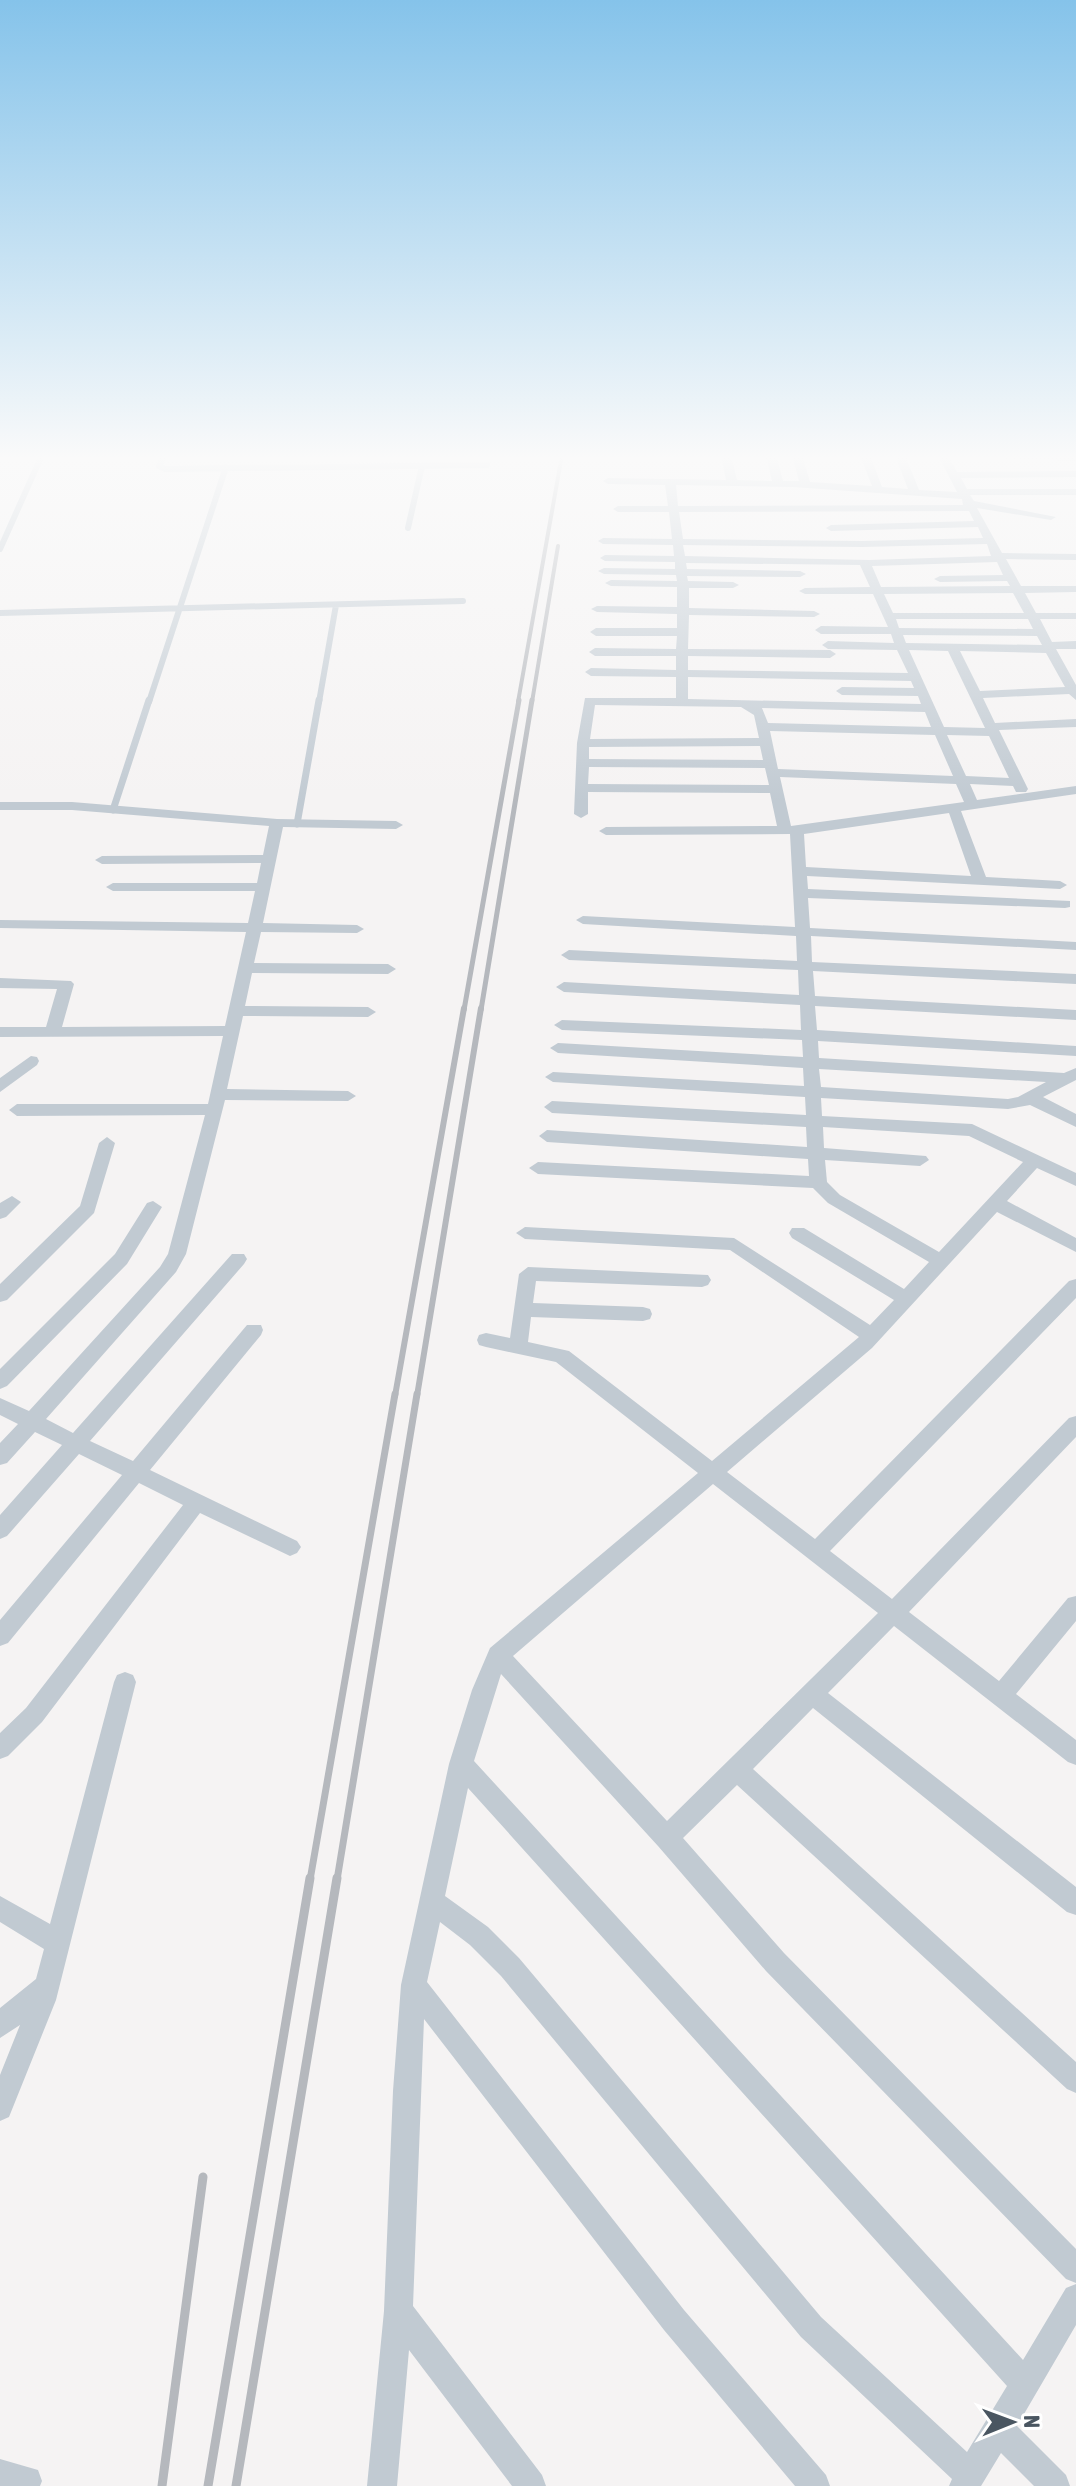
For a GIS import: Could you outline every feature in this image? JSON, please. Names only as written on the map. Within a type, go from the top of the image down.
[{"type":"street","points":[[672,571],[803,584]]},
{"type":"street","points":[[802,571],[803,584],[848,706]]},
{"type":"street","points":[[869,571],[973,807]]},
{"type":"street","points":[[976,695],[1074,693],[1070,675],[1051,652],[1005,571]]},
{"type":"street","points":[[681,572],[682,702]]},
{"type":"street","points":[[875,586],[1009,578]]},
{"type":"street","points":[[609,583],[803,584],[1016,591],[1076,589]]},
{"type":"street","points":[[597,609],[814,614]]},
{"type":"street","points":[[888,616],[1076,616]]},
{"type":"street","points":[[821,630],[1040,633]]},
{"type":"street","points":[[596,632],[683,632]]},
{"type":"street","points":[[960,661],[1051,652],[1076,645]]},
{"type":"street","points":[[595,652],[953,648],[1051,652]]},
{"type":"street","points":[[953,648],[1025,799]]},
{"type":"street","points":[[591,672],[916,677]]},
{"type":"street","points":[[842,691],[923,692]]},
{"type":"street","points":[[581,814],[583,743],[589,701],[930,708]]},
{"type":"street","points":[[749,704],[760,715],[776,789],[791,830],[799,871],[818,1182],[834,1199],[941,1261]]},
{"type":"street","points":[[763,727],[939,731],[1076,723]]},
{"type":"street","points":[[583,743],[766,742]]},
{"type":"street","points":[[582,763],[1018,782]]},
{"type":"street","points":[[581,788],[776,789]]},
{"type":"street","points":[[606,831],[791,830],[973,807],[1076,790]]},
{"type":"street","points":[[0,806],[113,810],[297,824],[396,825]]},
{"type":"street","points":[[954,809],[980,881]]},
{"type":"street","points":[[0,1457],[173,1263],[217,1101],[277,823]]},
{"type":"street","points":[[102,860],[269,859]]},
{"type":"street","points":[[799,871],[1060,885]]},
{"type":"street","points":[[113,887],[263,887]]},
{"type":"street","points":[[801,893],[1065,904]]},
{"type":"street","points":[[583,920],[1076,946]]},
{"type":"street","points":[[0,924],[357,929]]},
{"type":"street","points":[[569,955],[1076,979]]},
{"type":"street","points":[[246,968],[388,969]]},
{"type":"street","points":[[0,983],[66,984],[53,1031]]},
{"type":"street","points":[[564,987],[1076,1015]]},
{"type":"street","points":[[236,1011],[368,1012]]},
{"type":"street","points":[[562,1025],[809,1035],[1076,1051]]},
{"type":"street","points":[[0,1032],[232,1031]]},
{"type":"street","points":[[558,1048],[811,1064],[1071,1075]]},
{"type":"street","points":[[0,1087],[31,1061]]},
{"type":"street","points":[[553,1077],[1008,1104],[1031,1098],[1071,1075]]},
{"type":"street","points":[[17,1110],[348,1096]]},
{"type":"street","points":[[1031,1098],[1076,1121]]},
{"type":"street","points":[[552,1107],[976,1130],[1076,1180]]},
{"type":"street","points":[[547,1136],[920,1160]]},
{"type":"street","points":[[0,1295],[88,1209],[107,1143]]},
{"type":"street","points":[[382,2486],[398,2311],[406,2091],[414,1985],[461,1764],[483,1690],[498,1655],[872,1336],[1036,1159]]},
{"type":"street","points":[[538,1168],[818,1182]]},
{"type":"street","points":[[996,1203],[1076,1246]]},
{"type":"street","points":[[0,1381],[121,1259],[132,1246],[153,1207]]},
{"type":"street","points":[[525,1233],[734,1244],[872,1336]]},
{"type":"street","points":[[798,1233],[907,1299]]},
{"type":"street","points":[[0,1530],[238,1259]]},
{"type":"street","points":[[518,1345],[528,1274],[702,1280]]},
{"type":"street","points":[[815,1553],[1076,1286]]},
{"type":"street","points":[[522,1310],[643,1314]]},
{"type":"street","points":[[0,1636],[254,1330]]},
{"type":"street","points":[[486,1340],[562,1356],[1076,1754]]},
{"type":"street","points":[[0,1406],[290,1547]]},
{"type":"street","points":[[667,1838],[893,1613],[1076,1424]]},
{"type":"street","points":[[0,1748],[34,1715],[197,1502]]},
{"type":"street","points":[[1000,1696],[1073,1615]]},
{"type":"street","points":[[498,1655],[667,1838],[775,1962],[1076,2269]]},
{"type":"street","points":[[0,2108],[46,1987],[125,1682]]},
{"type":"street","points":[[811,1693],[1076,1903]]},
{"type":"street","points":[[461,1764],[1025,2384]]},
{"type":"street","points":[[736,1769],[1076,2080]]},
{"type":"street","points":[[432,1901],[479,1936],[510,1967],[811,2327],[967,2481],[1076,2298]]},
{"type":"street","points":[[1,1909],[57,1943]]},
{"type":"street","points":[[414,1985],[674,2320],[815,2486]]},
{"type":"street","points":[[0,2025],[46,1987]]},
{"type":"street","points":[[398,2311],[531,2486]]},
{"type":"street","points":[[998,2428],[1055,2486]]},
{"type":"lane","points":[[113,810],[191,571]]},
{"type":"lane","points":[[0,613],[463,601]]},
{"type":"lane","points":[[297,824],[336,605]]},
{"type":"railway","points":[[518,702],[541,571]]},
{"type":"railway","points":[[532,702],[554,571]]},
{"type":"railway","points":[[464,1010],[519,700]]},
{"type":"railway","points":[[481,1010],[532,700]]},
{"type":"railway","points":[[395,1396],[464,1008]]},
{"type":"railway","points":[[417,1396],[481,1008]]},
{"type":"railway","points":[[310,1880],[395,1394]]},
{"type":"railway","points":[[337,1880],[417,1394]]},
{"type":"railway","points":[[208,2486],[310,1878]]},
{"type":"railway","points":[[236,2486],[337,1878]]},
{"type":"railway","points":[[162,2486],[203,2177]]}]
